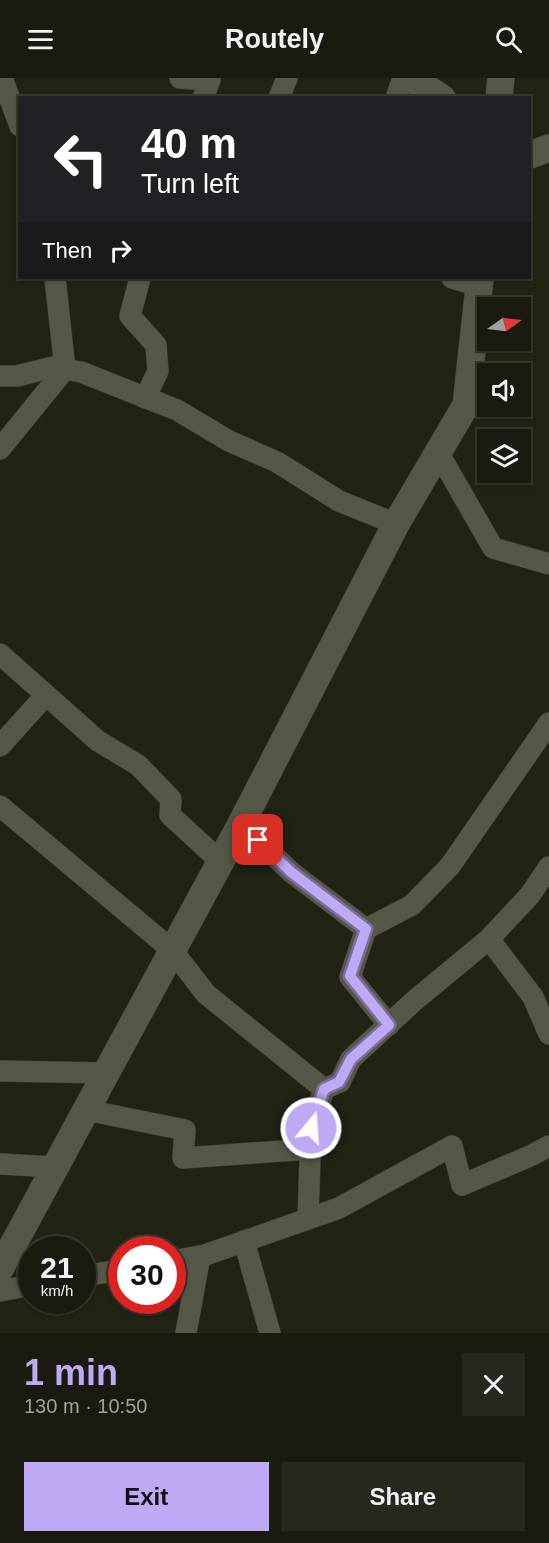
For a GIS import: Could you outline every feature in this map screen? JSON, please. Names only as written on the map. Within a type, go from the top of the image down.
[{"type":"street","points":[[2,78],[18,121]]},
{"type":"street","points":[[180,78],[210,80],[204,96]]},
{"type":"street","points":[[280,96],[286,78]]},
{"type":"street","points":[[397,96],[403,78]]},
{"type":"street","points":[[411,78],[439,96]]},
{"type":"street","points":[[499,96],[501,78]]},
{"type":"street","points":[[531,156],[549,148]]},
{"type":"street","points":[[0,449],[64,369],[55,279]]},
{"type":"street","points":[[140,279],[130,316],[156,345],[158,371],[145,398]]},
{"type":"street","points":[[0,1269],[241,824],[396,524],[466,405],[480,282],[459,279]]},
{"type":"street","points":[[0,376],[17,376],[53,367],[81,372],[177,410],[229,441],[277,462],[339,501],[396,524]]},
{"type":"street","points":[[438,452],[493,548],[549,564]]},
{"type":"street","points":[[0,654],[98,741],[138,765],[171,799],[170,814],[220,861]]},
{"type":"street","points":[[0,746],[46,695]]},
{"type":"street","points":[[389,1025],[350,976],[366,929],[412,905],[450,866],[549,723]]},
{"type":"street","points":[[0,806],[172,950],[206,994],[324,1089]]},
{"type":"street","points":[[241,824],[291,872],[366,929]]},
{"type":"street","points":[[308,1219],[311,1128],[324,1089],[339,1082],[351,1059],[489,939],[530,895],[549,867]]},
{"type":"street","points":[[489,939],[534,997],[549,1034]]},
{"type":"street","points":[[0,1071],[106,1073]]},
{"type":"street","points":[[86,1110],[185,1130],[183,1158],[310,1149]]},
{"type":"street","points":[[186,1258],[200,1256],[339,1208],[452,1146],[462,1185],[549,1146]]},
{"type":"street","points":[[0,1164],[55,1167]]},
{"type":"street","points":[[244,1241],[270,1333]]},
{"type":"street","points":[[186,1333],[200,1256]]},
{"type":"street","points":[[0,1291],[18,1288]]},
{"type":"route","points":[[258,840],[291,872],[366,929],[350,976],[389,1025],[351,1059],[339,1082],[324,1089],[311,1128]]}]
